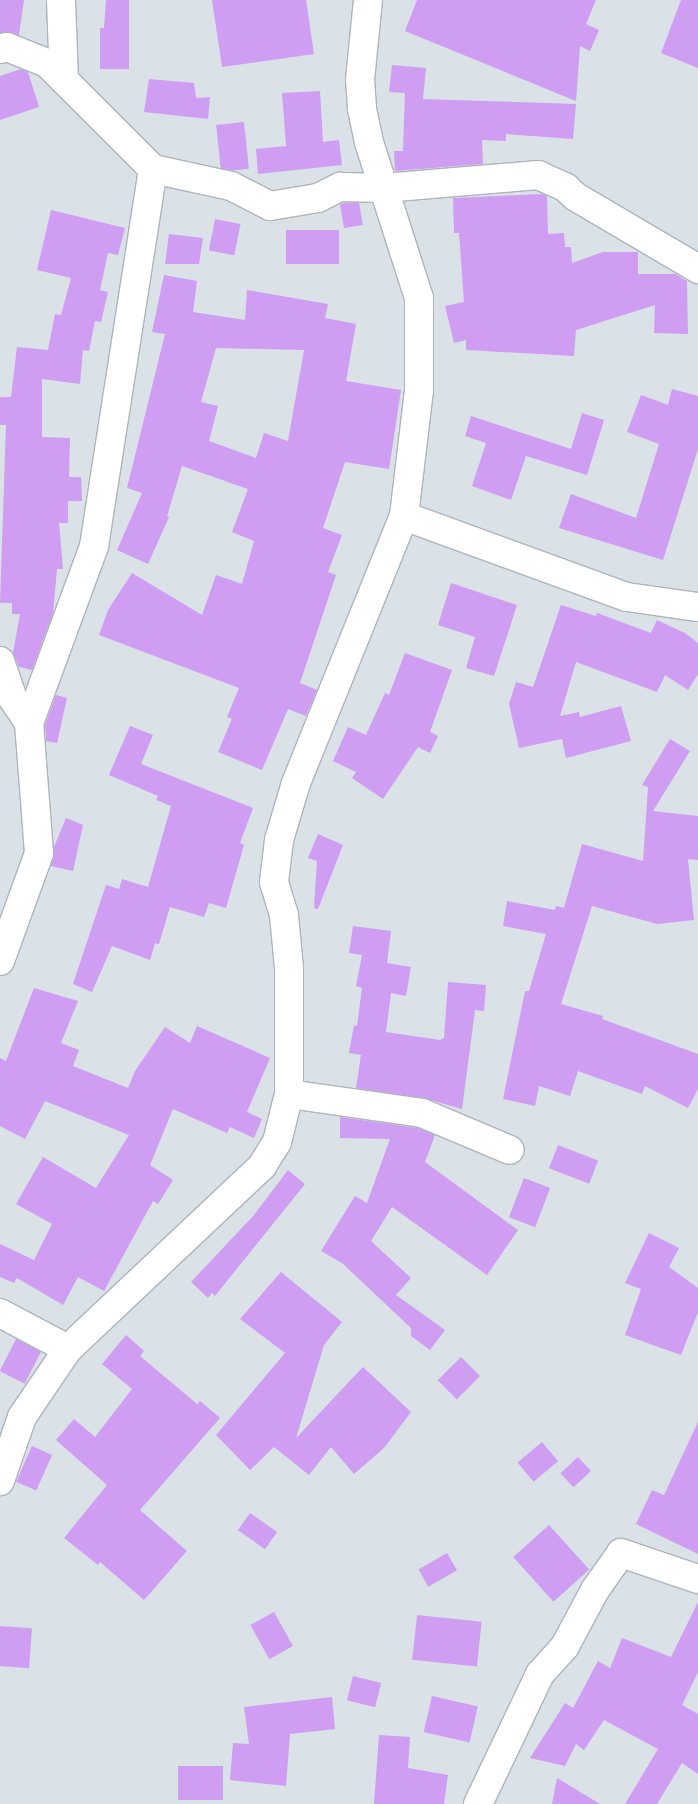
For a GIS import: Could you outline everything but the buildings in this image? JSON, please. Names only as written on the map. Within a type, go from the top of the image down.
[{"type":"street","points":[[61,0],[64,80]]},
{"type":"street","points":[[0,1481],[22,1417],[68,1349],[239,1191],[262,1166],[277,1142],[289,1094],[289,968],[284,915],[274,882],[279,840],[296,783],[404,516],[419,391],[419,298],[369,142],[362,108],[360,80],[368,0]]},
{"type":"street","points":[[0,49],[7,47],[47,63],[153,168],[231,186],[270,206],[318,198],[340,187],[384,188],[538,175],[566,187],[576,197],[698,269]]},
{"type":"street","points":[[0,962],[39,853],[29,724],[94,546],[153,168]]},
{"type":"street","points":[[404,516],[626,597],[698,607]]},
{"type":"street","points":[[0,661],[14,699],[29,724]]},
{"type":"street","points":[[289,1094],[422,1113],[510,1150]]},
{"type":"street","points":[[0,1313],[68,1349]]},
{"type":"street","points":[[478,1804],[540,1674],[565,1646],[595,1590],[621,1553],[698,1579]]}]
